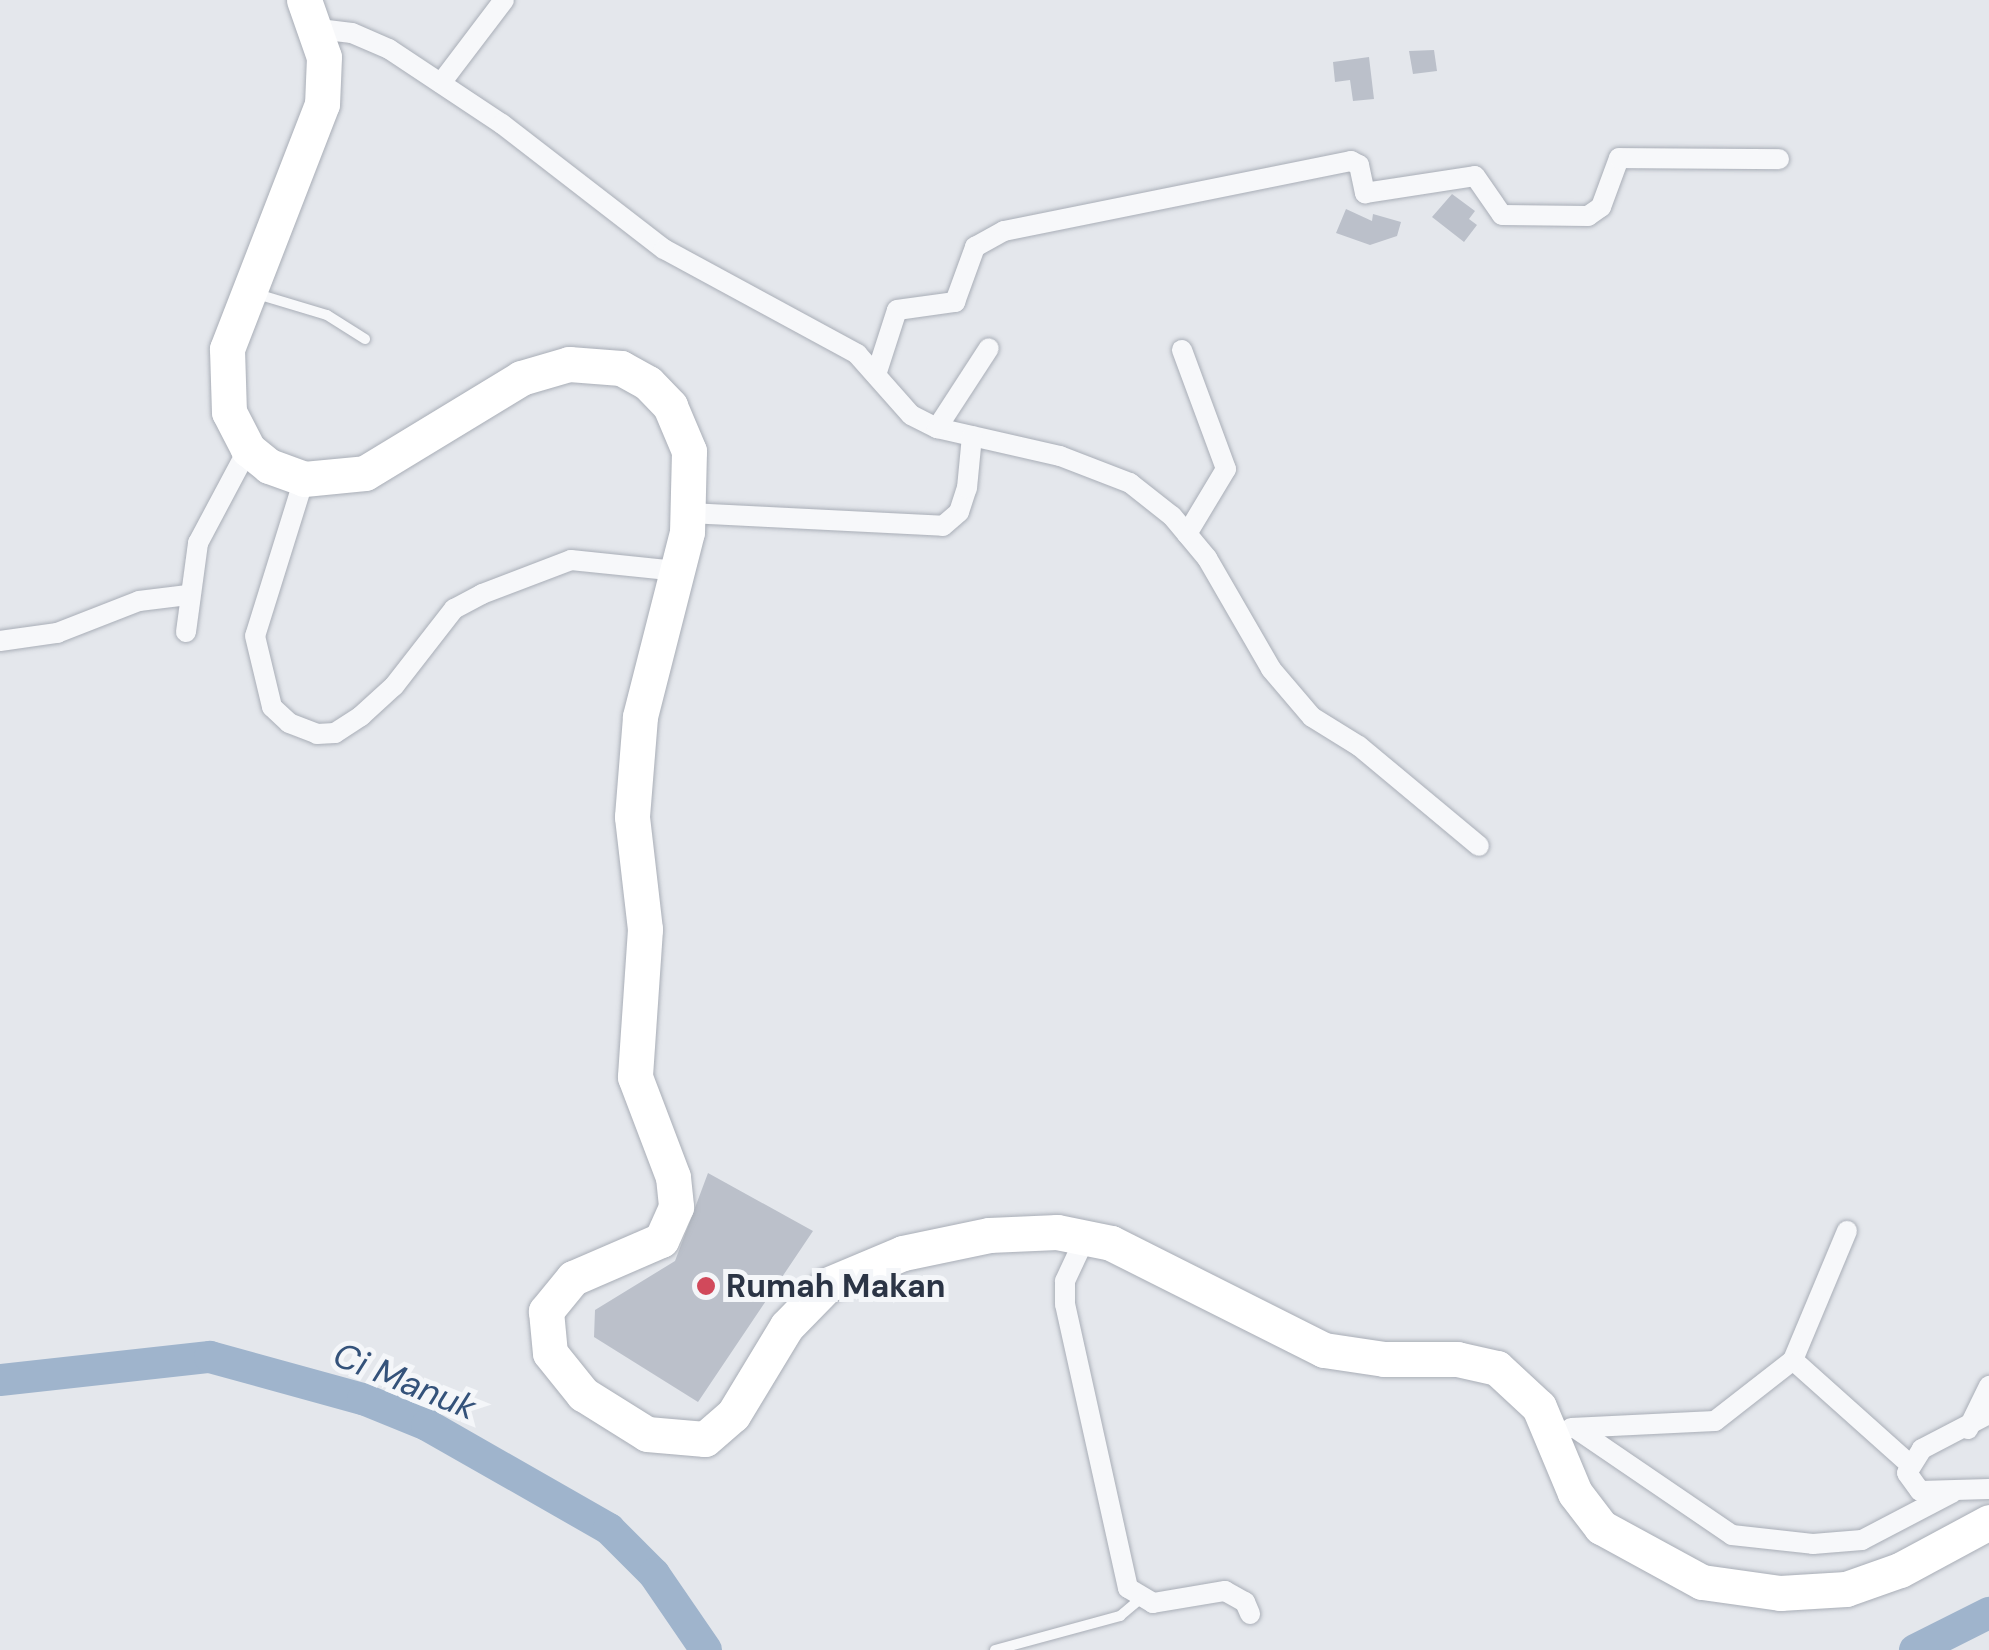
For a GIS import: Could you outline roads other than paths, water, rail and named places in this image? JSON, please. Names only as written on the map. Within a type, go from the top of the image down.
[{"type":"highway","points":[[311,14],[325,85],[317,123],[244,292],[225,370],[228,412],[248,449],[270,466],[304,479],[365,474],[520,378],[569,364],[598,364],[648,383],[670,406],[689,451],[689,512],[640,718],[632,817],[645,929],[635,1077],[673,1177],[676,1207],[661,1240],[573,1278],[555,1294],[544,1325],[550,1354],[582,1394],[626,1424],[670,1440],[705,1440],[733,1416],[788,1326],[827,1285],[864,1266],[946,1243],[1026,1232],[1086,1236],[1140,1256],[1324,1350],[1384,1359],[1457,1359],[1497,1368],[1527,1391],[1562,1429],[1575,1493],[1601,1527],[1683,1576],[1721,1586],[1780,1593],[1846,1588],[1900,1570],[1989,1522]]},
{"type":"street","points":[[440,83],[504,0]]},
{"type":"street","points":[[311,14],[389,49],[664,249],[857,354],[911,415],[937,428],[1060,456],[1130,483],[1187,534],[1271,669],[1312,717],[1359,746],[1479,846]]},
{"type":"street","points":[[876,375],[897,310],[955,302],[975,246],[1004,231],[1351,161],[1359,165],[1366,193],[1474,176],[1502,215],[1588,216],[1602,207],[1618,158],[1779,159]]},
{"type":"street","points":[[937,428],[989,348]]},
{"type":"street","points":[[1182,350],[1226,469],[1187,534]]},
{"type":"street","points":[[689,512],[943,526],[959,512],[967,488],[972,436]]},
{"type":"street","points":[[186,632],[198,543],[248,449]]},
{"type":"street","points":[[304,479],[255,636],[272,707],[288,723],[318,734],[335,733],[361,716],[394,686],[454,608],[482,594],[571,560],[678,571]]},
{"type":"street","points":[[0,641],[65,631],[139,601],[188,595]]},
{"type":"street","points":[[1562,1429],[1715,1421],[1793,1360],[1847,1231]]},
{"type":"street","points":[[1086,1236],[1064,1281],[1064,1304],[1122,1573],[1140,1599],[1225,1591],[1245,1602],[1250,1614]]},
{"type":"street","points":[[1793,1360],[1908,1463],[1913,1489],[1952,1494],[1989,1488]]},
{"type":"street","points":[[1968,1428],[1989,1386]]},
{"type":"street","points":[[1908,1463],[1933,1441],[1968,1428],[1989,1414]]},
{"type":"street","points":[[1562,1429],[1742,1537],[1814,1544],[1862,1540],[1952,1494]]},
{"type":"lane","points":[[244,292],[328,314],[365,339]]},
{"type":"lane","points":[[995,1650],[1120,1616],[1140,1599]]},
{"type":"waterway","name":"Ci Manuk","points":[[0,1380],[210,1357],[363,1399],[427,1425],[609,1529],[654,1574],[706,1650]]},
{"type":"waterway","name":"Ci Manuk","points":[[1915,1650],[1989,1613]]},
{"type":"place","name":"Rumah Makan","points":[[706,1286]]}]
